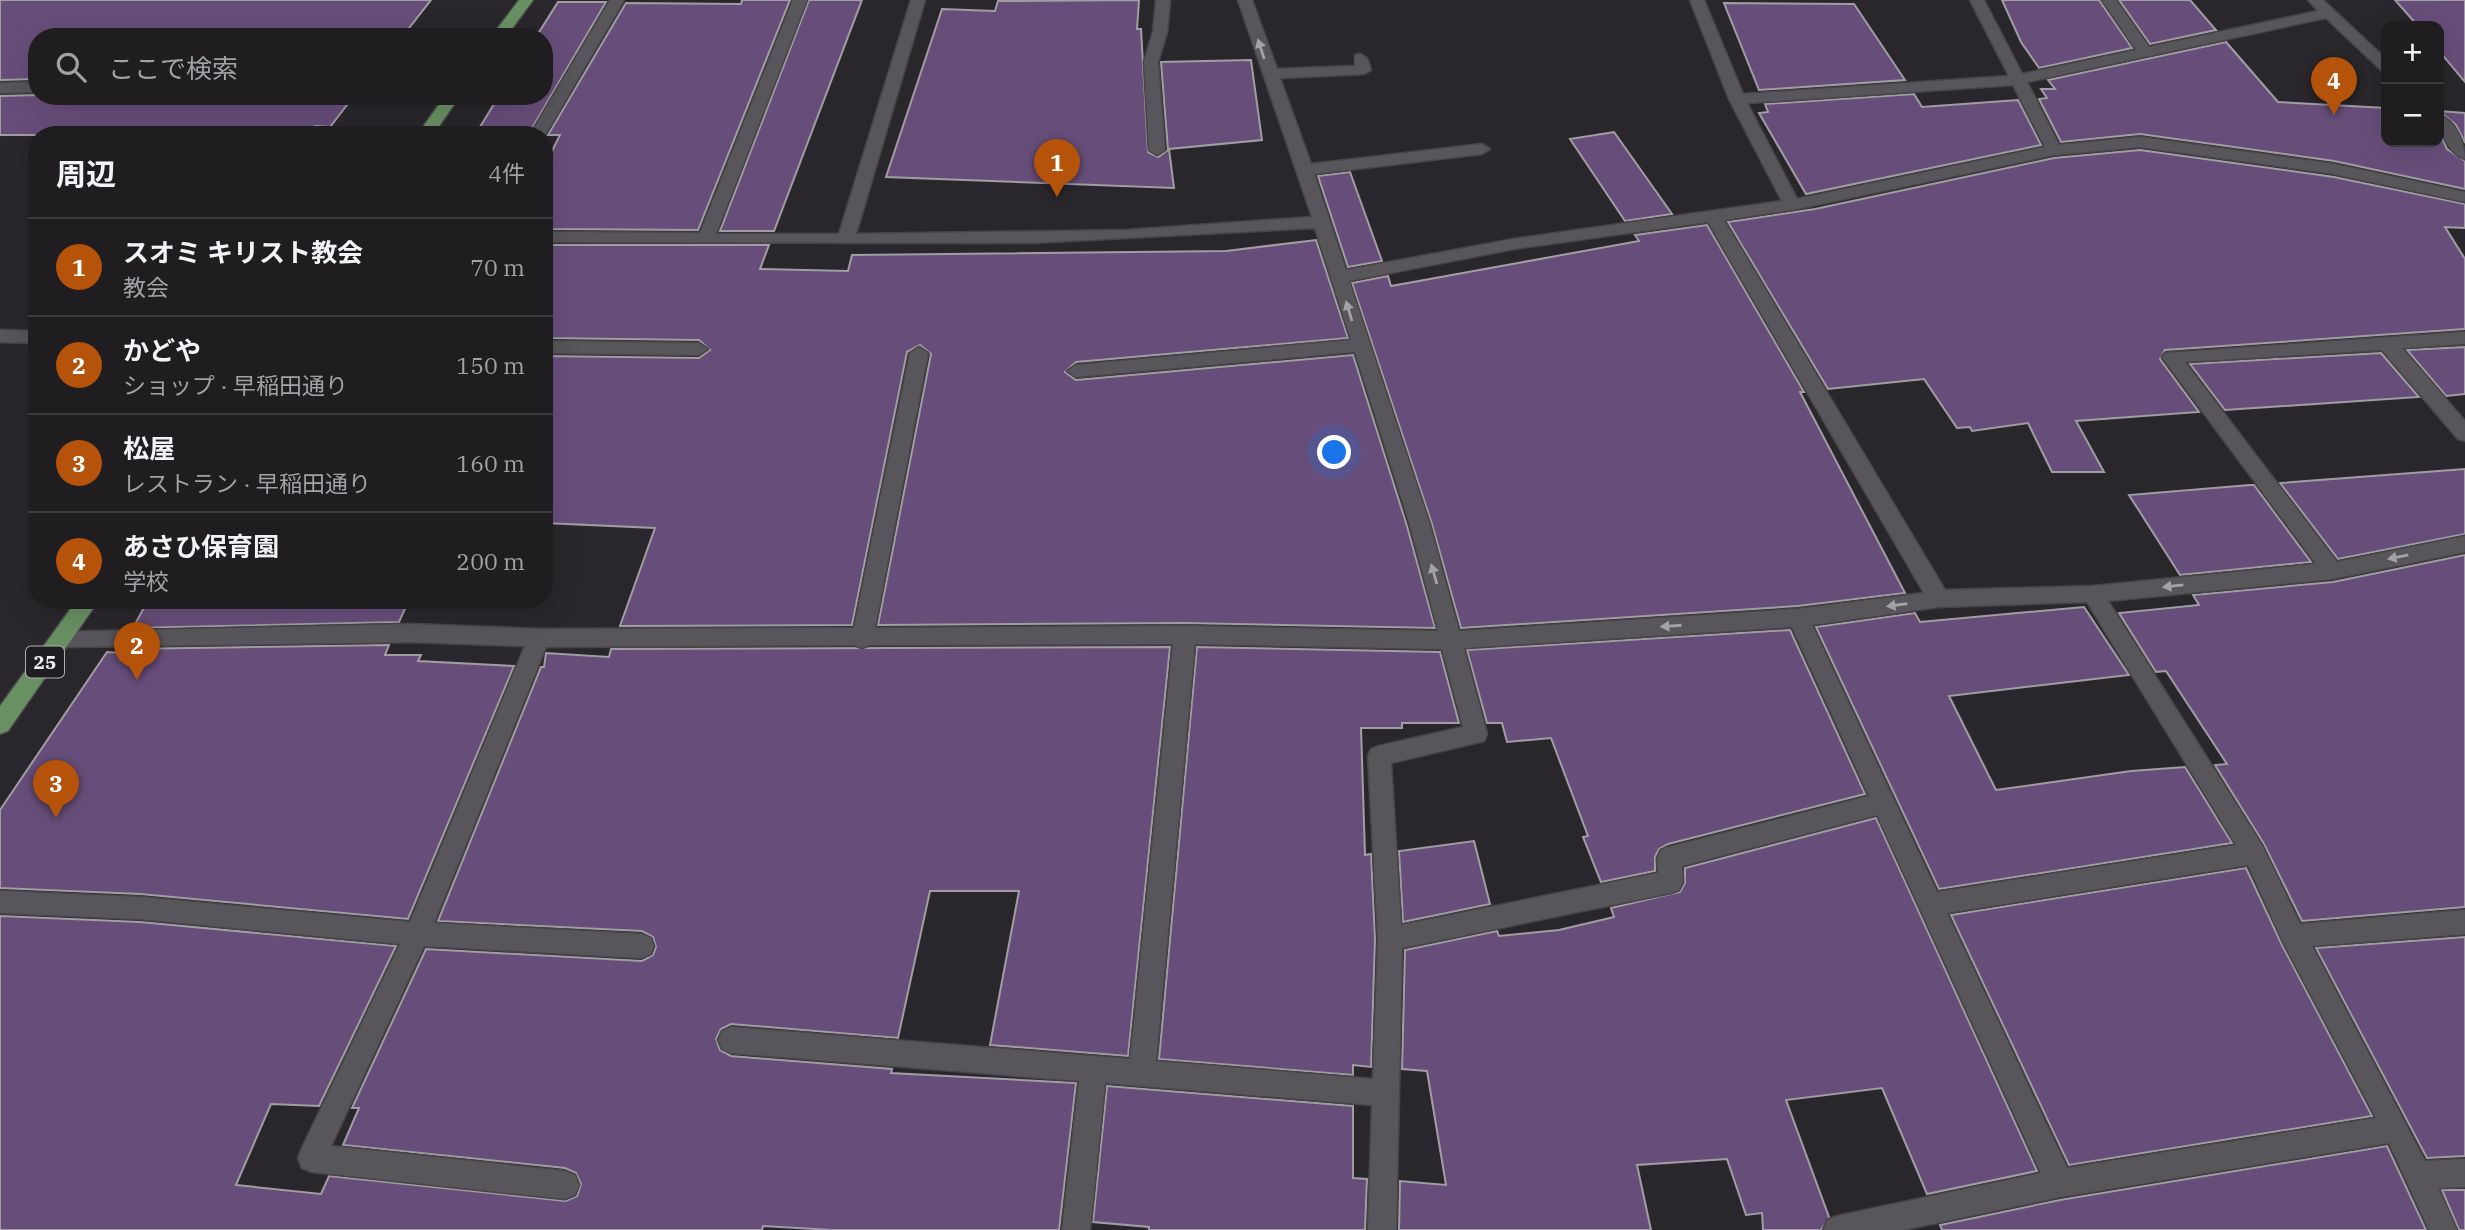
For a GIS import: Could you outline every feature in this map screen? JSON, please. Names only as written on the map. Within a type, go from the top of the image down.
[{"type":"main road","points":[[505,28],[526,0]]},
{"type":"main road","points":[[431,126],[447,105]]},
{"type":"main road","name":"25","points":[[0,724],[83,609]]},
{"type":"street","points":[[543,126],[617,0]]},
{"type":"street","points":[[706,239],[800,0]]},
{"type":"street","points":[[844,240],[850,230],[918,0]]},
{"type":"street","points":[[1157,150],[1151,62],[1160,32],[1163,0]]},
{"type":"street","points":[[1245,0],[1305,170],[1420,525],[1476,734],[1380,756],[1390,939],[1382,1230]]},
{"type":"street","points":[[1697,0],[1737,99],[1792,205]]},
{"type":"street","points":[[1978,0],[2016,80],[2054,150]]},
{"type":"street","points":[[2109,0],[2145,52]]},
{"type":"street","points":[[2315,0],[2381,62]]},
{"type":"street","points":[[1737,99],[2016,80],[2329,13]]},
{"type":"street","points":[[1269,74],[1364,71],[1360,58]]},
{"type":"street","points":[[0,88],[28,87]]},
{"type":"street","points":[[2444,127],[2465,154]]},
{"type":"street","points":[[1339,277],[1514,244],[1792,205],[2054,150],[2140,142],[2334,169],[2465,197]]},
{"type":"street","points":[[1305,170],[1482,149]]},
{"type":"street","points":[[1713,216],[1939,599]]},
{"type":"street","points":[[553,237],[980,240],[1216,232],[1321,222]]},
{"type":"street","points":[[0,336],[28,337]]},
{"type":"street","points":[[2332,571],[2171,357],[2465,338]]},
{"type":"street","points":[[2387,343],[2465,434]]},
{"type":"street","points":[[1076,371],[1360,345]]},
{"type":"street","points":[[553,347],[699,349]]},
{"type":"street","points":[[862,639],[919,353]]},
{"type":"street","points":[[63,638],[412,633],[539,638],[862,639],[1185,635],[1452,640],[1798,618],[1939,599],[2093,594],[2332,571],[2465,544]]},
{"type":"street","points":[[2093,594],[2255,853],[2293,936],[2396,1128],[2443,1230]]},
{"type":"street","points":[[1798,618],[2060,1184]]},
{"type":"street","points":[[1142,1072],[1185,635]]},
{"type":"street","points":[[539,638],[417,934],[312,1158],[565,1185]]},
{"type":"street","points":[[1390,939],[1671,882],[1669,858],[1883,803]]},
{"type":"street","points":[[1930,904],[2255,853]]},
{"type":"street","points":[[0,902],[139,908],[417,934],[642,946]]},
{"type":"street","points":[[2293,936],[2465,922]]},
{"type":"street","points":[[732,1040],[1385,1093]]},
{"type":"street","points":[[1076,1230],[1093,1070]]},
{"type":"street","points":[[1837,1230],[2060,1184],[2396,1128]]},
{"type":"street","points":[[2417,1175],[2465,1172]]},
{"type":"building","points":[[0,0],[431,0],[409,28],[28,28],[28,79],[0,80]]},
{"type":"building","points":[[742,0],[790,0],[698,230],[553,229],[553,149],[560,135],[553,135],[553,127],[626,3],[741,4]]},
{"type":"building","points":[[809,0],[862,0],[774,231],[720,231]]},
{"type":"building","points":[[1139,0],[1137,29],[1141,29],[1148,152],[1158,157],[1168,150],[1161,62],[1251,60],[1262,140],[1169,149],[1174,188],[886,177],[942,9],[995,11],[998,1]]},
{"type":"building","points":[[2002,0],[2099,0],[2132,48],[2039,68],[2021,42]]},
{"type":"building","points":[[2119,0],[2190,0],[2216,30],[2150,44]]},
{"type":"building","points":[[2395,0],[2465,0],[2465,82],[2444,57],[2444,21],[2414,21]]},
{"type":"building","points":[[558,2],[606,2],[553,92],[553,28],[542,28]]},
{"type":"building","points":[[1724,3],[1854,4],[1905,80],[1759,90]]},
{"type":"building","points":[[2226,42],[2278,102],[2381,108],[2381,147],[2444,147],[2444,142],[2447,149],[2465,161],[2465,189],[2334,161],[2140,134],[2061,142],[2039,99],[2047,98],[2041,89],[2055,89],[2048,80]]},
{"type":"building","points":[[1914,94],[1922,107],[2018,100],[2041,145],[1806,194],[1759,113],[1768,112],[1765,104]]},
{"type":"building","points":[[28,95],[28,105],[347,105],[331,126],[28,126],[28,135],[0,135],[0,96]]},
{"type":"building","points":[[493,105],[546,105],[533,126],[481,126]]},
{"type":"building","points":[[2444,111],[2465,113],[2465,143],[2456,125],[2444,115]]},
{"type":"building","points":[[1614,132],[1672,214],[1625,221],[1570,139]]},
{"type":"building","points":[[2140,150],[2334,177],[2465,204],[2465,228],[2445,227],[2465,259],[2465,329],[2165,350],[2160,359],[2199,412],[2076,421],[2104,472],[2052,472],[2028,423],[1972,431],[1970,427],[1957,428],[1924,379],[1828,389],[1728,222],[1815,209],[2054,158]]},
{"type":"building","points":[[1350,172],[1382,261],[1348,267],[1318,176]]},
{"type":"building","points":[[1707,225],[1804,392],[1800,392],[1905,593],[1798,606],[1461,628],[1432,524],[1352,283],[1388,276],[1391,286],[1639,241],[1635,235]]},
{"type":"building","points":[[1316,240],[1348,338],[1076,362],[1065,372],[1076,380],[1353,355],[1407,526],[1435,628],[1185,623],[878,625],[931,354],[920,345],[907,352],[852,625],[620,626],[655,528],[553,523],[553,356],[699,358],[710,350],[699,340],[553,338],[553,245],[769,245],[760,269],[848,271],[852,255],[1226,251]]},
{"type":"building","points":[[2465,347],[2465,394],[2446,396],[2407,350]]},
{"type":"building","points":[[2381,353],[2419,397],[2225,410],[2190,364]]},
{"type":"building","points":[[2465,469],[2465,534],[2338,559],[2280,483]]},
{"type":"building","points":[[2254,485],[2311,562],[2180,575],[2129,495]]},
{"type":"building","points":[[2465,555],[2465,907],[2302,921],[2264,844],[2215,765],[2227,764],[2166,671],[2156,672],[2119,613],[2199,605],[2193,595],[2333,582]]},
{"type":"building","points":[[2084,607],[2129,675],[1949,696],[1996,790],[2131,771],[2185,767],[2232,843],[1939,889],[1816,627],[1915,613],[1920,622]]},
{"type":"building","points":[[143,609],[405,609],[399,622],[133,628]]},
{"type":"building","points":[[1790,630],[1865,794],[1668,844],[1659,849],[1655,857],[1655,871],[1601,882],[1583,837],[1588,836],[1551,738],[1507,742],[1502,723],[1487,723],[1467,650]]},
{"type":"building","points":[[389,645],[385,655],[421,655],[418,661],[514,666],[408,919],[140,894],[0,888],[0,810],[107,652],[120,653],[122,649]]},
{"type":"building","points":[[1170,647],[1128,1056],[990,1045],[1019,891],[930,891],[898,1038],[731,1024],[721,1029],[716,1039],[720,1050],[731,1056],[892,1069],[891,1073],[1076,1083],[1059,1230],[832,1230],[763,1226],[762,1230],[0,1230],[0,916],[140,922],[396,946],[319,1106],[271,1104],[236,1185],[321,1194],[329,1176],[566,1201],[577,1196],[581,1184],[576,1173],[565,1168],[343,1145],[359,1108],[352,1108],[426,949],[642,961],[653,955],[656,947],[653,937],[642,931],[438,921],[541,667],[544,667],[546,653],[609,657],[611,649]]},
{"type":"building","points":[[1197,647],[1440,652],[1459,723],[1402,723],[1402,728],[1361,728],[1365,855],[1371,854],[1375,939],[1371,1067],[1353,1065],[1353,1075],[1159,1059]]},
{"type":"building","points":[[1876,818],[2037,1171],[1927,1194],[1882,1088],[1786,1100],[1829,1217],[1821,1230],[1763,1230],[1762,1213],[1746,1215],[1727,1159],[1637,1165],[1651,1230],[1399,1230],[1400,1181],[1446,1185],[1427,1071],[1402,1069],[1405,950],[1497,931],[1499,936],[1559,930],[1614,917],[1611,908],[1680,892],[1685,883],[1685,868]]},
{"type":"building","points":[[1474,841],[1490,904],[1403,922],[1399,851]]},
{"type":"building","points":[[2246,868],[2282,945],[2372,1116],[2069,1165],[1951,915]]},
{"type":"building","points":[[2465,937],[2465,1156],[2427,1158],[2316,948]]},
{"type":"building","points":[[1107,1086],[1353,1106],[1353,1178],[1367,1179],[1365,1230],[1149,1230],[1149,1227],[1093,1222]]},
{"type":"building","points":[[2387,1146],[2426,1230],[1942,1230],[1940,1225],[2060,1200]]},
{"type":"building","points":[[2442,1190],[2465,1190],[2465,1230],[2459,1230]]},
{"type":"place","name":"あさひ保育園","points":[[2334,115]]},
{"type":"place","name":"スオミ キリスト教会","points":[[1057,197]]},
{"type":"place","name":"かどや","points":[[137,680]]},
{"type":"place","name":"松屋","points":[[56,818]]}]
